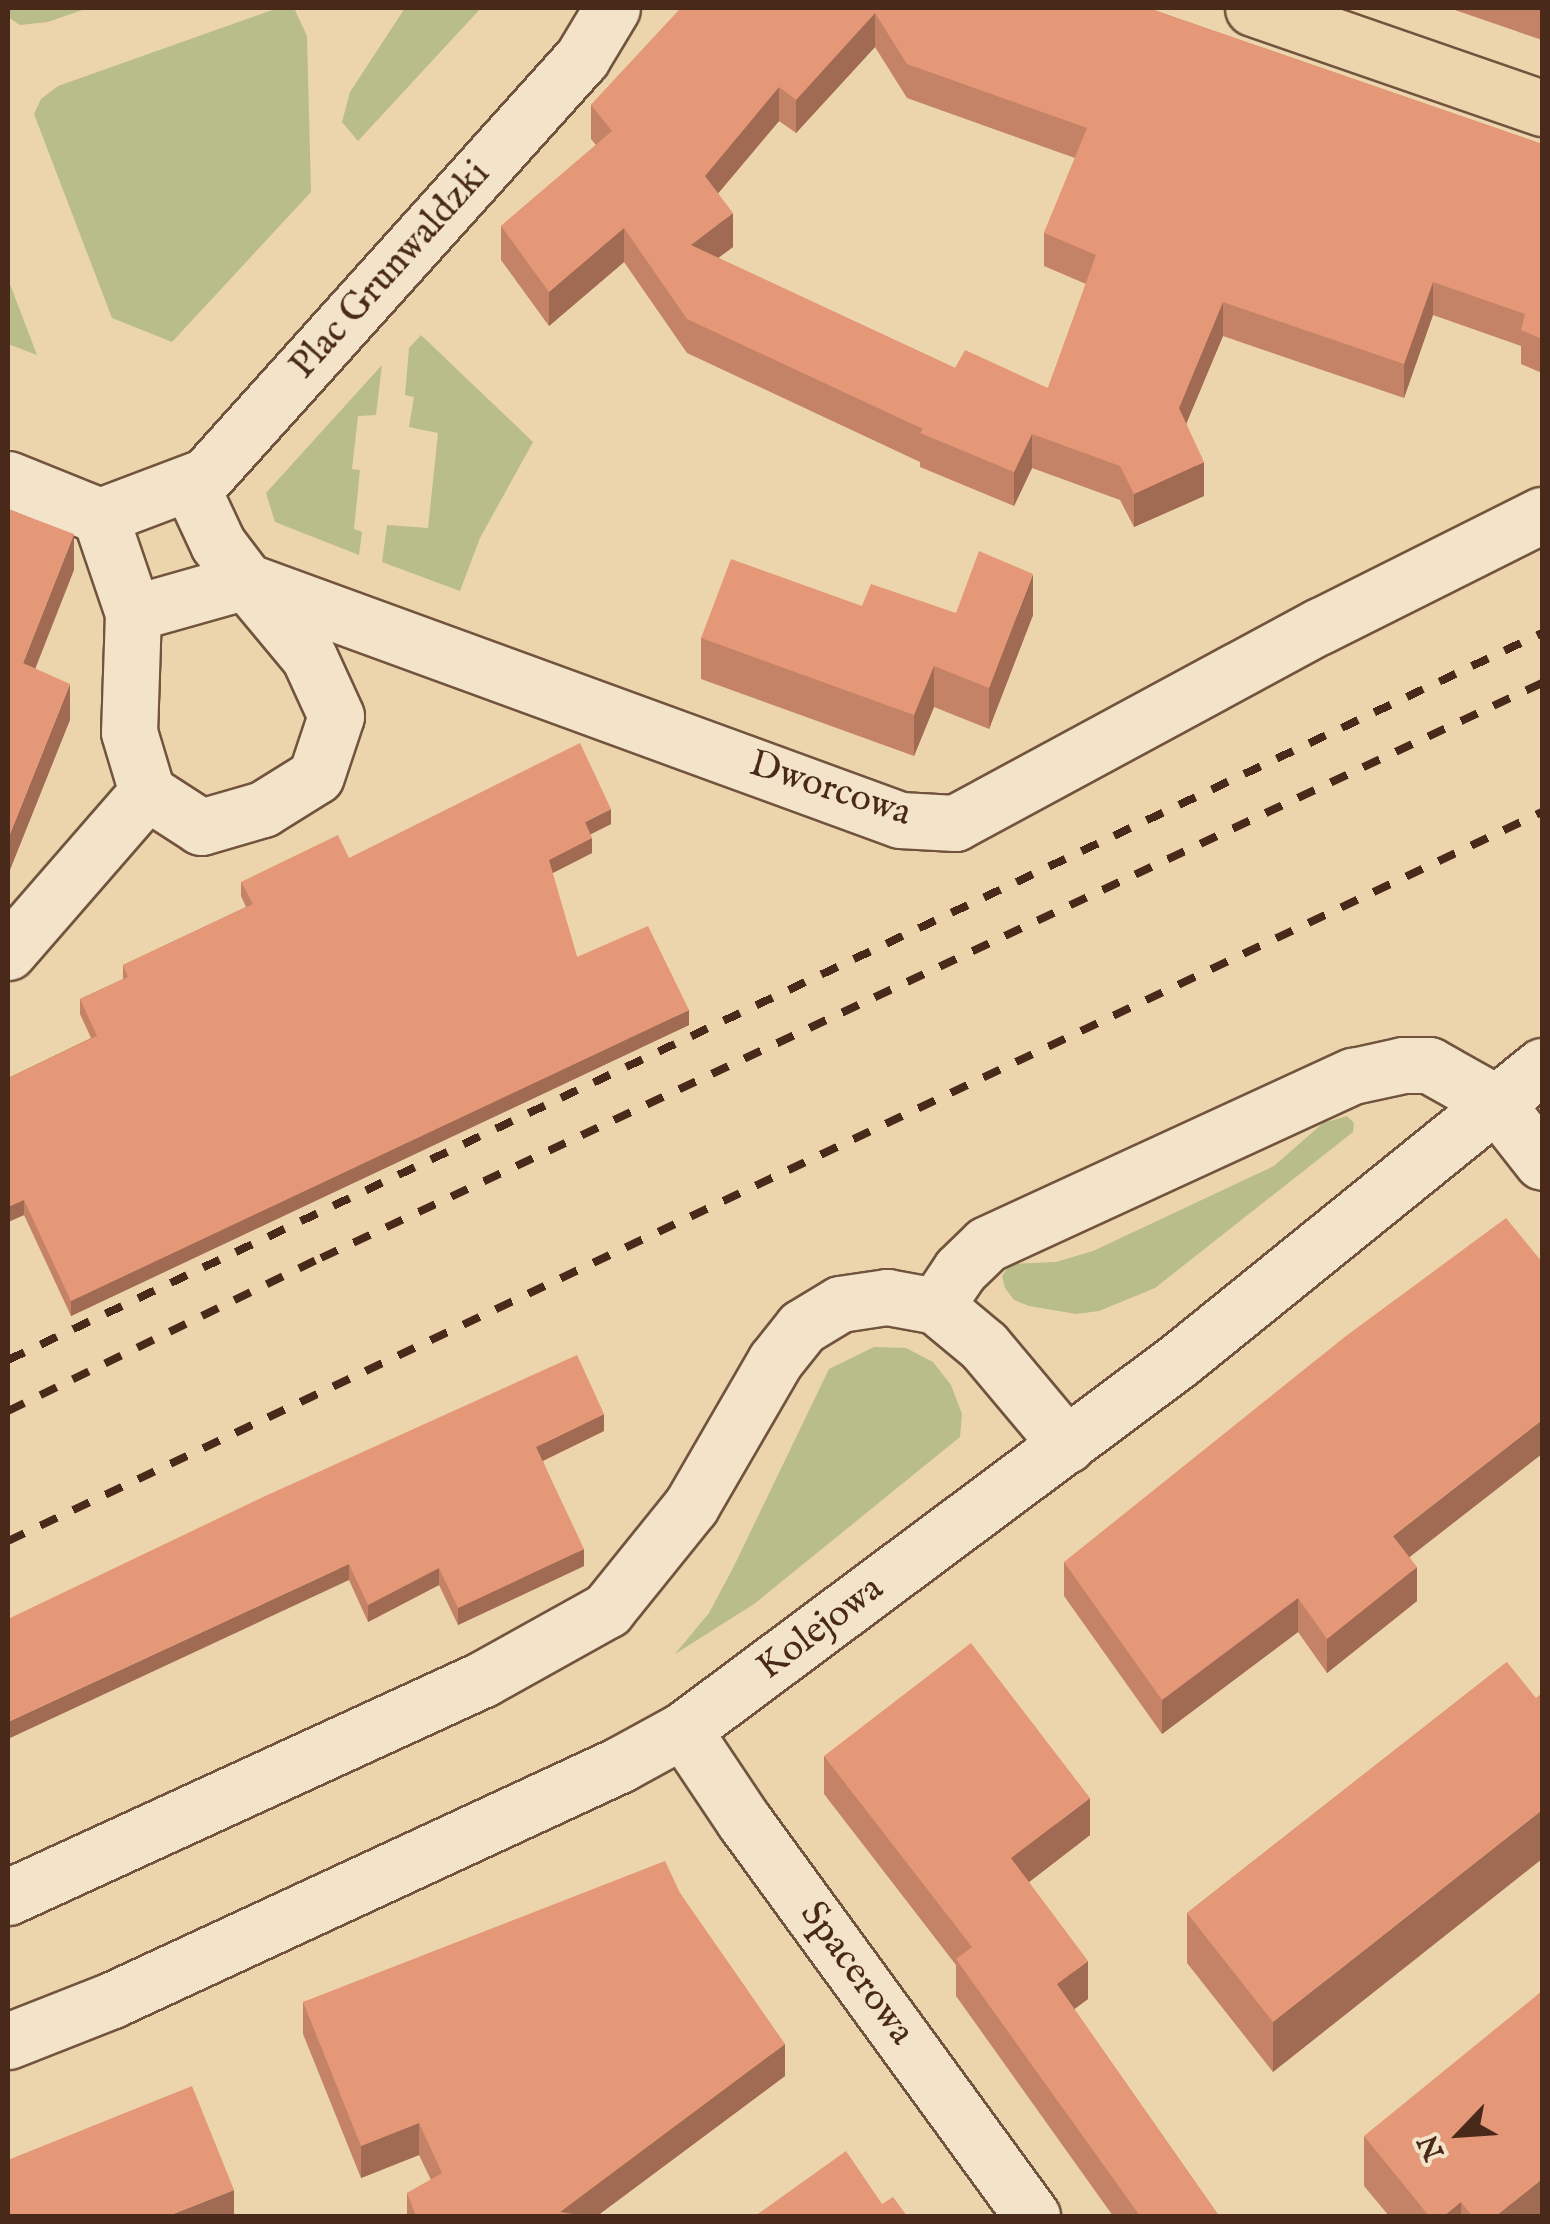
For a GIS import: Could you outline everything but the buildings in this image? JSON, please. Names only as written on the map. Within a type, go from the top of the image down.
[{"type":"main road","points":[[1253,8],[1542,108]]},
{"type":"street","name":"Plac Grunwaldzki","points":[[144,501],[206,476],[582,58],[612,8]]},
{"type":"street","points":[[8,478],[144,501],[218,544],[308,658],[336,716],[316,776],[263,809],[201,826],[147,792],[129,732],[144,501]]},
{"type":"street","name":"Dworcowa","points":[[246,581],[900,820],[955,823],[1320,626],[1542,515]]},
{"type":"street","points":[[134,613],[246,581]]},
{"type":"street","points":[[8,952],[147,792]]},
{"type":"street","points":[[936,1306],[960,1270],[987,1244],[1353,1076],[1403,1065],[1429,1065],[1495,1102],[1542,1162]]},
{"type":"street","name":"Kolejowa","points":[[8,2042],[112,2000],[621,1764],[684,1730],[1067,1445],[1542,1066]]},
{"type":"street","points":[[8,1897],[483,1679],[607,1610],[691,1506],[750,1401],[802,1327],[840,1304],[887,1297],[936,1306],[984,1346],[1067,1445]]},
{"type":"street","name":"Spacerowa","points":[[684,1730],[1032,2216]]},
{"type":"green space","points":[[8,8],[88,8],[48,22],[20,25],[8,17]]},
{"type":"green space","points":[[278,8],[294,8],[307,36],[311,192],[172,342],[112,318],[34,114],[41,99],[58,86]]},
{"type":"green space","points":[[405,8],[481,8],[358,141],[342,122],[350,92]]},
{"type":"green space","points":[[8,279],[37,355],[8,344]]},
{"type":"green space","points":[[421,335],[533,442],[480,538],[460,591],[382,562],[387,525],[428,528],[438,433],[409,427],[414,397],[405,395],[409,348]]},
{"type":"green space","points":[[382,365],[376,415],[358,416],[352,469],[360,470],[354,529],[362,532],[359,555],[275,522],[266,493]]},
{"type":"green space","points":[[1347,1116],[1354,1123],[1353,1132],[1155,1288],[1099,1311],[1076,1314],[1029,1306],[1014,1300],[1005,1288],[1002,1276],[1010,1264],[1056,1262],[1093,1251],[1274,1166],[1323,1123]]},
{"type":"green space","points":[[874,1347],[906,1348],[933,1362],[951,1385],[962,1414],[960,1437],[754,1604],[675,1654],[709,1613],[829,1369]]},
{"type":"railway","points":[[8,1360],[1542,633]]},
{"type":"railway","points":[[8,1411],[321,1258],[1542,683]]},
{"type":"railway","points":[[8,1541],[1542,812]]}]
